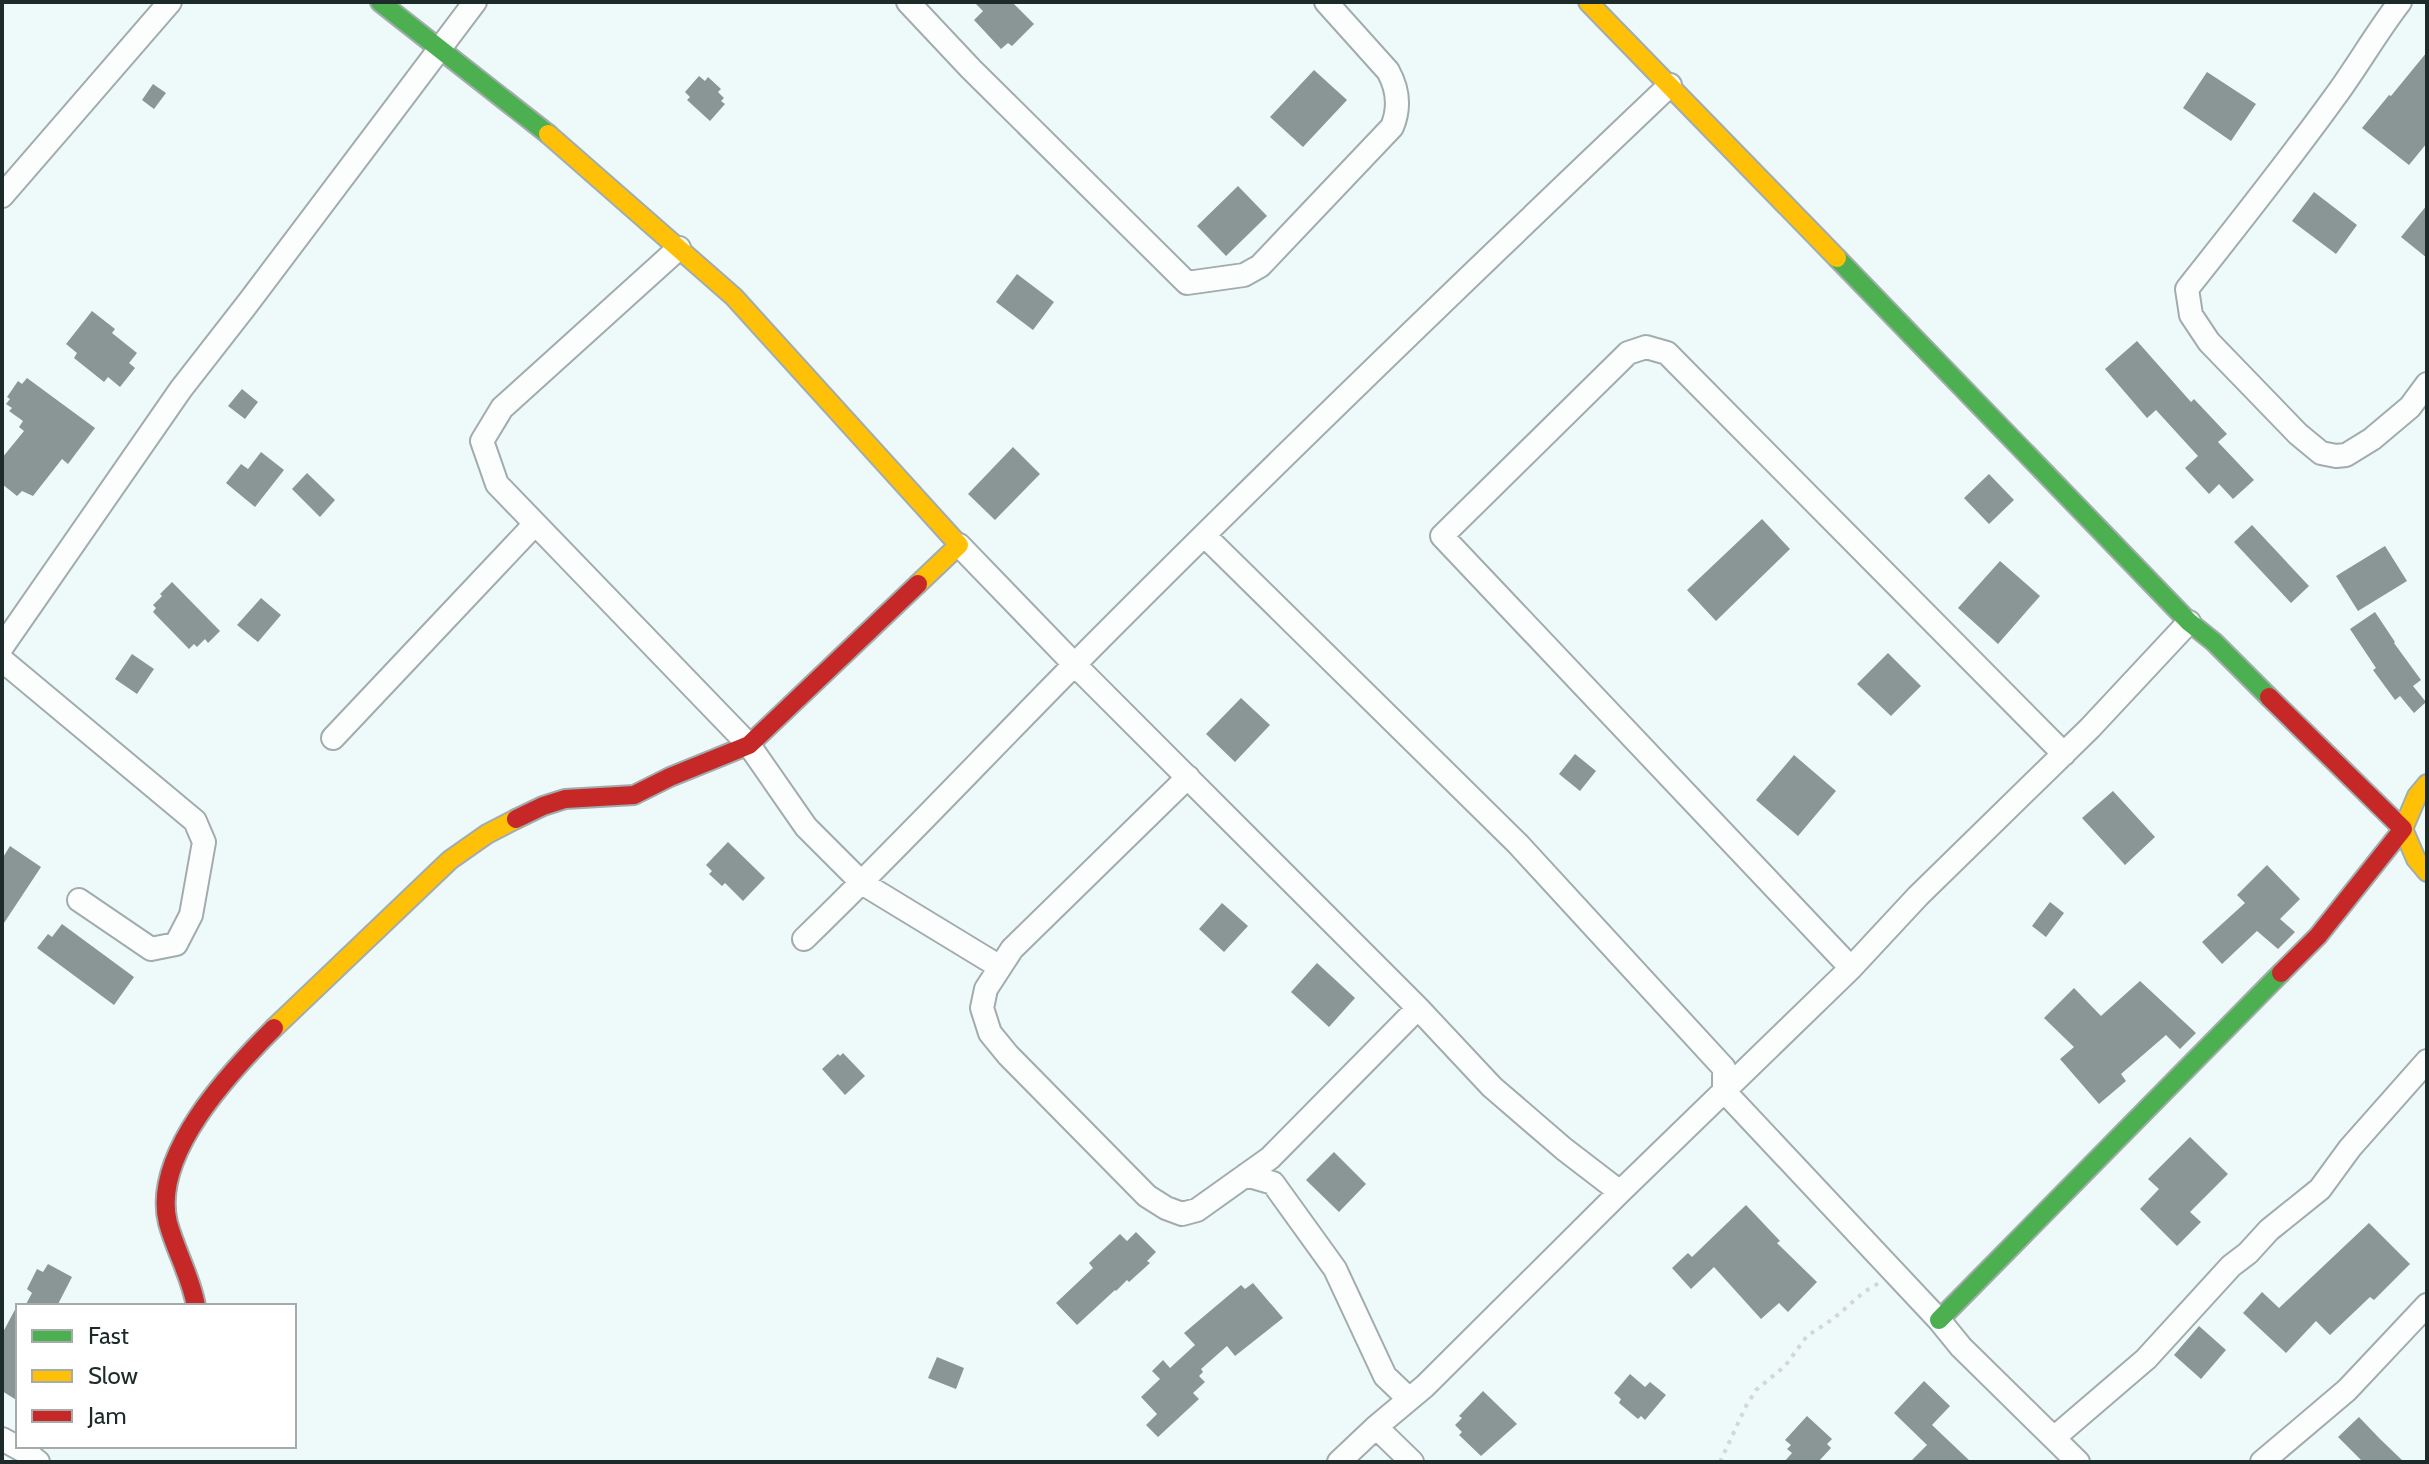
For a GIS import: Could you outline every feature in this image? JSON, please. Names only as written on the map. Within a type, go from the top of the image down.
[{"type":"street","points":[[2,196],[170,2]]},
{"type":"street","points":[[380,2],[567,149],[734,297],[959,545],[1418,1008],[1492,1087],[1620,1192]]},
{"type":"street","points":[[2,647],[181,389],[475,2]]},
{"type":"street","points":[[908,2],[971,69],[1187,283],[1244,275],[1260,266],[1392,127],[1397,116],[1397,101],[1392,78],[1326,2]]},
{"type":"street","points":[[1588,2],[2189,622],[2214,642],[2403,829],[2416,859],[2427,872]]},
{"type":"street","points":[[2400,2],[2302,143],[2187,289],[2191,315],[2209,342],[2298,434],[2321,453],[2346,455],[2372,439],[2410,407],[2427,384]]},
{"type":"street","points":[[804,939],[1412,331],[1670,85]]},
{"type":"street","points":[[679,248],[502,408],[482,441],[497,484],[749,745],[806,827],[862,883],[1000,967]]},
{"type":"street","points":[[1851,968],[1442,536],[1628,353],[1646,347],[1667,353],[2064,754]]},
{"type":"street","points":[[333,738],[535,524]]},
{"type":"street","points":[[1205,536],[1518,844],[1724,1068],[1724,1091],[1961,1347],[2078,1462]]},
{"type":"street","points":[[196,1304],[168,1222],[166,1194],[173,1165],[207,1105],[267,1034],[351,950],[439,870],[487,834],[543,806],[565,799],[634,795],[749,745],[959,545]]},
{"type":"street","points":[[1339,1462],[1409,1399],[1851,968],[1918,896],[2064,754],[2189,622]]},
{"type":"street","points":[[2,660],[195,821],[204,842],[191,915],[176,944],[151,949],[79,900]]},
{"type":"street","points":[[1188,777],[1012,949],[986,989],[982,1008],[990,1033],[1008,1055],[1147,1196],[1182,1214],[1197,1210],[1270,1158],[1418,1008]]},
{"type":"street","points":[[1939,1320],[2318,936],[2403,829],[2417,796],[2427,784]]},
{"type":"street","points":[[2055,1437],[2146,1359],[2231,1266],[2320,1189],[2350,1148],[2427,1061]]},
{"type":"street","points":[[1246,1175],[1273,1183],[1335,1269],[1385,1376],[1409,1399]]},
{"type":"street","points":[[2262,1462],[2347,1390],[2427,1305]]},
{"type":"street","points":[[1376,1427],[1412,1462]]},
{"type":"path","points":[[1720,1462],[1756,1390],[1785,1366],[1807,1336],[1833,1319],[1864,1292],[1895,1274]]},
{"type":"building","points":[[974,2],[1012,2],[1034,24],[1012,46],[1008,43],[1001,49],[974,20],[983,11]]},
{"type":"building","points":[[2427,52],[2427,143],[2409,165],[2362,128]]},
{"type":"building","points":[[1314,70],[1347,100],[1303,147],[1270,117]]},
{"type":"building","points":[[2207,72],[2256,104],[2231,141],[2183,108]]},
{"type":"building","points":[[699,76],[705,81],[708,77],[721,89],[718,92],[724,98],[721,101],[725,104],[710,121],[687,100],[690,97],[685,92]]},
{"type":"building","points":[[153,84],[166,93],[154,109],[142,100]]},
{"type":"building","points":[[1238,186],[1267,216],[1226,256],[1197,226]]},
{"type":"building","points":[[2314,192],[2357,225],[2336,254],[2292,221]]},
{"type":"building","points":[[2427,205],[2427,258],[2401,237]]},
{"type":"building","points":[[1017,274],[1054,302],[1033,330],[996,302]]},
{"type":"building","points":[[92,311],[115,329],[112,333],[137,353],[129,363],[135,368],[120,387],[108,377],[104,382],[74,358],[77,353],[66,344]]},
{"type":"building","points":[[2137,341],[2191,402],[2194,399],[2227,434],[2218,442],[2254,480],[2233,499],[2219,484],[2209,494],[2185,468],[2198,456],[2156,410],[2147,418],[2105,369]]},
{"type":"building","points":[[27,378],[95,428],[68,464],[62,459],[33,496],[22,491],[17,496],[2,484],[2,458],[24,431],[19,427],[23,421],[9,411],[12,408],[6,404],[18,381],[22,384]]},
{"type":"building","points":[[242,389],[258,402],[245,419],[228,406]]},
{"type":"building","points":[[1013,447],[1040,474],[995,520],[968,494]]},
{"type":"building","points":[[261,452],[284,470],[255,507],[226,483],[241,464],[248,469]]},
{"type":"building","points":[[307,473],[335,500],[320,517],[292,489]]},
{"type":"building","points":[[1989,474],[2014,500],[1989,524],[1964,498]]},
{"type":"building","points":[[1762,519],[1790,549],[1716,621],[1687,590]]},
{"type":"building","points":[[2252,525],[2309,586],[2291,603],[2234,542]]},
{"type":"building","points":[[2385,546],[2407,581],[2358,611],[2336,576]]},
{"type":"building","points":[[2000,561],[2040,596],[1998,644],[1958,608]]},
{"type":"building","points":[[172,582],[220,631],[208,643],[205,639],[197,647],[194,644],[189,649],[153,612],[156,608],[153,605]]},
{"type":"building","points":[[261,598],[281,615],[258,642],[237,625]]},
{"type":"building","points":[[2375,612],[2421,680],[2413,686],[2426,702],[2414,713],[2400,696],[2395,700],[2373,670],[2376,668],[2350,629]]},
{"type":"building","points":[[1888,653],[1921,686],[1891,716],[1857,684]]},
{"type":"building","points":[[132,654],[154,669],[137,694],[115,679]]},
{"type":"building","points":[[1241,698],[1270,725],[1235,762],[1206,734]]},
{"type":"building","points":[[1575,754],[1596,771],[1580,791],[1559,774]]},
{"type":"building","points":[[1794,755],[1836,791],[1798,836],[1756,800]]},
{"type":"building","points":[[2113,791],[2155,837],[2125,865],[2082,818]]},
{"type":"building","points":[[728,842],[765,878],[743,901],[725,883],[722,886],[709,874],[712,871],[706,865]]},
{"type":"building","points":[[10,846],[41,867],[2,926],[2,859]]},
{"type":"building","points":[[2267,865],[2300,899],[2280,919],[2295,932],[2278,949],[2257,931],[2222,964],[2202,942],[2245,903],[2237,895]]},
{"type":"building","points":[[2050,902],[2064,913],[2046,937],[2032,926]]},
{"type":"building","points":[[1222,903],[1248,926],[1224,952],[1199,929]]},
{"type":"building","points":[[62,924],[134,977],[114,1005],[37,948],[48,934],[52,937]]},
{"type":"building","points":[[1317,963],[1355,998],[1329,1027],[1291,992]]},
{"type":"building","points":[[2140,981],[2196,1033],[2180,1049],[2166,1035],[2121,1074],[2126,1081],[2099,1104],[2060,1059],[2074,1047],[2044,1018],[2074,988],[2101,1016]]},
{"type":"building","points":[[843,1053],[865,1076],[845,1095],[822,1069]]},
{"type":"building","points":[[2190,1137],[2228,1174],[2190,1212],[2201,1222],[2177,1246],[2140,1209],[2159,1189],[2148,1179]]},
{"type":"building","points":[[1334,1152],[1366,1184],[1339,1212],[1306,1180]]},
{"type":"building","points":[[1746,1205],[1780,1241],[1777,1243],[1817,1282],[1788,1312],[1779,1303],[1761,1319],[1714,1267],[1691,1289],[1672,1268],[1688,1253],[1692,1257]]},
{"type":"building","points":[[2369,1223],[2410,1264],[2374,1300],[2370,1297],[2330,1335],[2316,1321],[2286,1353],[2243,1313],[2262,1292],[2279,1308]]},
{"type":"building","points":[[1136,1232],[1156,1252],[1147,1261],[1150,1263],[1077,1325],[1056,1303],[1093,1268],[1089,1263],[1120,1234],[1127,1241]]},
{"type":"building","points":[[48,1264],[72,1277],[58,1304],[26,1304],[32,1293],[27,1289],[37,1269],[43,1272]]},
{"type":"building","points":[[1253,1283],[1283,1318],[1235,1356],[1227,1346],[1201,1369],[1203,1372],[1199,1376],[1205,1382],[1193,1393],[1199,1399],[1158,1437],[1146,1425],[1157,1414],[1141,1397],[1160,1379],[1152,1371],[1163,1360],[1170,1368],[1195,1345],[1184,1333],[1241,1285],[1245,1289]]},
{"type":"building","points":[[16,1308],[16,1400],[2,1391],[2,1334]]},
{"type":"building","points":[[2199,1326],[2226,1350],[2201,1379],[2174,1355]]},
{"type":"building","points":[[937,1357],[964,1368],[956,1389],[928,1378]]},
{"type":"building","points":[[1630,1374],[1645,1387],[1650,1382],[1666,1395],[1645,1420],[1641,1416],[1638,1419],[1619,1403],[1621,1399],[1614,1393]]},
{"type":"building","points":[[1924,1381],[1950,1406],[1932,1425],[1971,1462],[1910,1462],[1927,1445],[1894,1413]]},
{"type":"building","points":[[1483,1391],[1517,1424],[1481,1456],[1459,1435],[1462,1432],[1455,1425],[1462,1418],[1459,1416]]},
{"type":"building","points":[[1807,1416],[1832,1439],[1827,1444],[1831,1448],[1818,1462],[1784,1462],[1792,1453],[1787,1449],[1791,1445],[1785,1440]]},
{"type":"building","points":[[2359,1417],[2404,1462],[2363,1462],[2338,1437]]},
{"type":"traffic: fast","points":[[380,2],[548,134]]},
{"type":"traffic: fast","points":[[1837,258],[2189,622],[2214,642],[2269,697]]},
{"type":"traffic: fast","points":[[1939,1320],[2281,973]]},
{"type":"traffic: slow","points":[[1588,2],[1837,258]]},
{"type":"traffic: slow","points":[[548,134],[734,297],[959,545],[918,584]]},
{"type":"traffic: slow","points":[[2427,784],[2417,796],[2403,829],[2416,859],[2427,872]]},
{"type":"traffic: slow","points":[[274,1028],[450,860],[487,834],[516,819]]},
{"type":"traffic: jam","points":[[516,819],[565,799],[634,795],[749,745],[918,584]]},
{"type":"traffic: jam","points":[[2269,697],[2403,829],[2318,936],[2281,973]]},
{"type":"traffic: jam","points":[[196,1304],[168,1223],[166,1197],[171,1170],[198,1116],[236,1067],[274,1028]]}]
